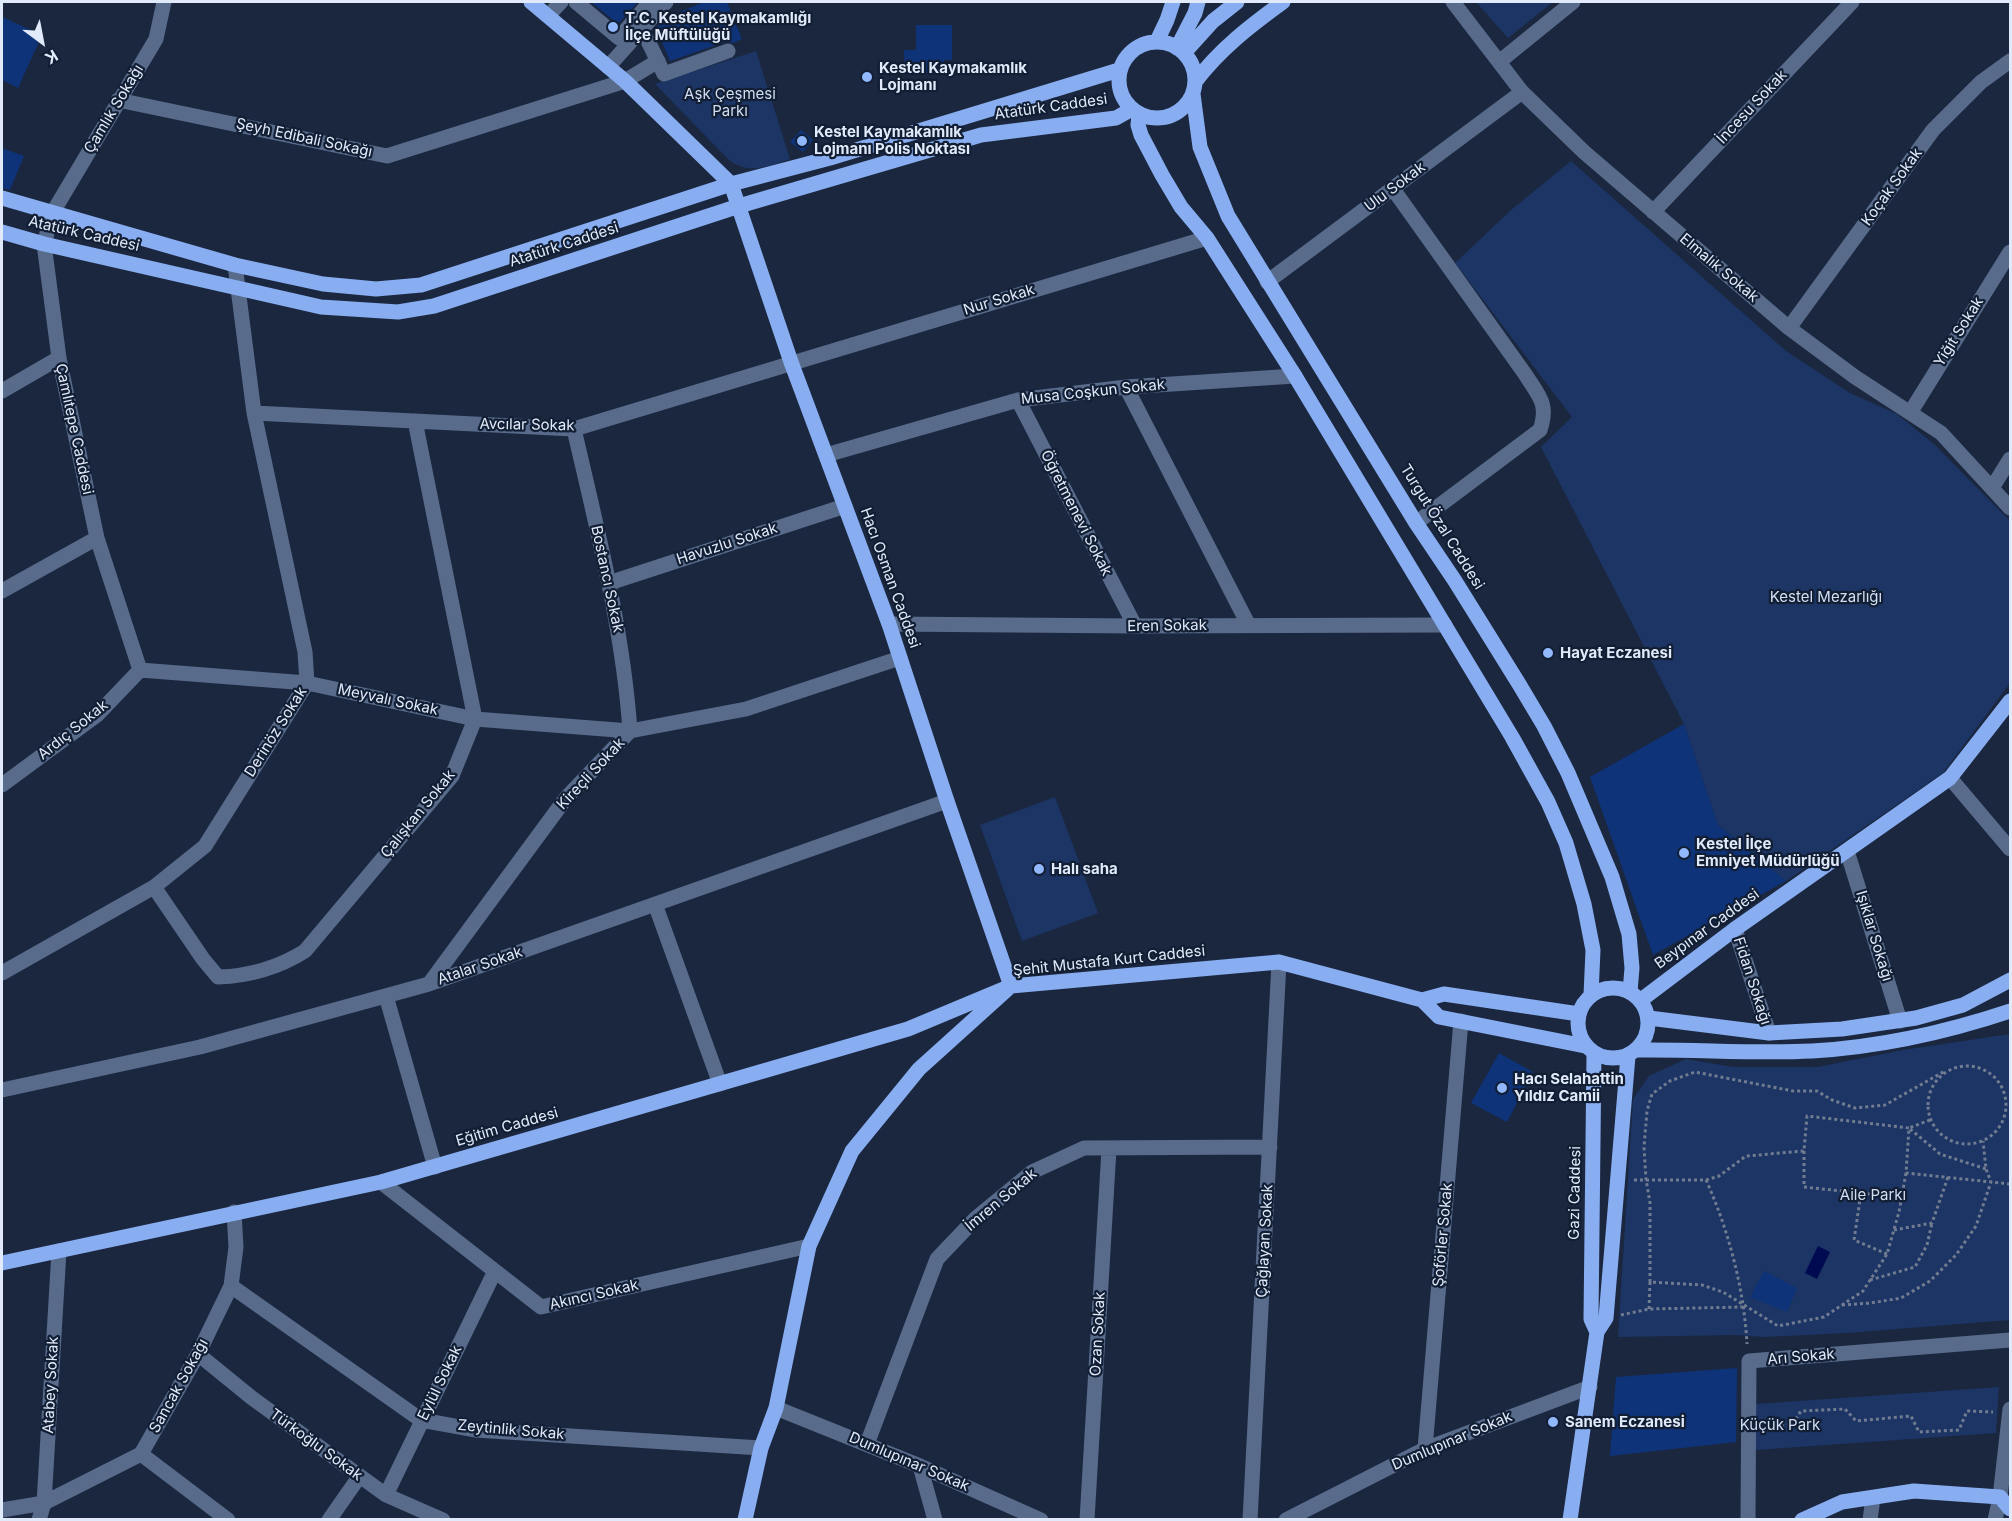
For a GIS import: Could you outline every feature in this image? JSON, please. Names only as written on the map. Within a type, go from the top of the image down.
[{"type":"main road","points":[[531,2],[625,81],[730,184]]},
{"type":"main road","points":[[1157,42],[1173,2]]},
{"type":"main road","points":[[1180,50],[1198,2]]},
{"type":"main road","points":[[1180,50],[1236,2]]},
{"type":"main road","points":[[1135,112],[1151,118],[1164,118],[1176,113],[1186,105],[1210,63],[1242,31],[1283,2]]},
{"type":"main road","points":[[1194,88],[1194,69],[1180,50],[1169,43],[1144,44],[1133,49],[1119,70],[1118,83],[1121,96],[1135,112],[1141,135],[1162,175],[1181,207],[1207,238],[1295,376],[1543,793],[1566,843],[1584,904],[1593,950],[1591,995]]},
{"type":"main road","name":"Atatürk Caddesi","points":[[2,198],[235,265],[323,284],[376,289],[421,285],[730,184],[831,158],[1119,70]]},
{"type":"main road","name":"Turgut Özal Caddesi","points":[[1194,88],[1200,147],[1228,216],[1416,523],[1520,684],[1573,783],[1612,878],[1629,934],[1635,996]]},
{"type":"main road","name":"Atatürk Caddesi","points":[[2,232],[44,244],[321,307],[398,312],[434,306],[739,206],[981,135],[1116,118],[1135,112]]},
{"type":"main road","points":[[831,158],[837,178]]},
{"type":"main road","name":"Hacı Osman Caddesi","points":[[730,184],[791,362],[889,624],[1011,986]]},
{"type":"main road","name":"Beypınar Caddesi","points":[[1635,996],[1735,930],[1950,778],[2010,700]]},
{"type":"main road","name":"Şehit Mustafa Kurt Caddesi","points":[[745,1520],[761,1448],[776,1408],[809,1246],[852,1151],[919,1069],[1011,986],[1280,962],[1422,1000],[1439,1017],[1590,1050]]},
{"type":"main road","points":[[1649,1018],[1769,1033],[1842,1029],[1900,1021],[1963,1005],[2010,980]]},
{"type":"main road","name":"Eğitim Caddesi","points":[[2,1263],[381,1182],[908,1029],[1011,986]]},
{"type":"main road","points":[[1632,1053],[1645,1041],[1649,1018],[1635,996],[1612,988],[1591,995],[1583,1004],[1579,1014],[1577,1025],[1580,1036],[1590,1050],[1605,1058],[1616,1059],[1632,1053],[1782,1052],[1852,1047],[1921,1035],[2010,1011]]},
{"type":"main road","name":"Şehit Mustafa Kurt Caddesi","points":[[1422,1000],[1444,994],[1579,1014]]},
{"type":"main road","name":"Gazi Caddesi","points":[[1590,1050],[1590,1319],[1597,1332]]},
{"type":"main road","name":"Gazi Caddesi","points":[[1570,1520],[1597,1332],[1606,1318],[1617,1181],[1632,1053]]},
{"type":"main road","points":[[1802,1520],[1842,1502],[1914,1491],[2000,1497],[2010,1509]]},
{"type":"street","name":"Çamlık Sokağı","points":[[53,212],[156,39],[164,2]]},
{"type":"street","points":[[548,16],[561,2]]},
{"type":"street","points":[[576,2],[619,38],[650,2]]},
{"type":"street","points":[[608,67],[666,2]]},
{"type":"street","name":"Elmalık Sokak","points":[[1453,2],[1522,92],[1584,152],[1789,328],[1855,377],[1941,433],[2010,508]]},
{"type":"street","points":[[1499,62],[1573,2]]},
{"type":"street","name":"İncesu Sokak","points":[[1653,212],[1852,2]]},
{"type":"street","points":[[647,39],[664,74],[728,51]]},
{"type":"street","name":"Şeyh Edibali Sokağı","points":[[118,100],[387,156],[625,81],[658,61]]},
{"type":"street","name":"Koçak Sokak","points":[[1789,328],[1933,130],[1981,82],[2010,61]]},
{"type":"street","name":"Ulu Sokak","points":[[1268,282],[1522,92]]},
{"type":"street","points":[[1392,189],[1525,374],[1543,401],[1545,416],[1540,430],[1416,523]]},
{"type":"street","name":"Çamlıtepe Caddesi","points":[[53,212],[44,244],[59,358],[97,538]]},
{"type":"street","name":"Nur Sokak","points":[[791,362],[1207,238]]},
{"type":"street","name":"Yiğit Sokak","points":[[1910,413],[2010,252]]},
{"type":"street","name":"Derinöz Sokak","points":[[2,973],[153,887],[205,846],[307,683],[304,652],[254,413],[236,287],[235,265]]},
{"type":"street","points":[[2,391],[59,358]]},
{"type":"street","name":"Avcılar Sokak","points":[[254,413],[574,429],[791,362]]},
{"type":"street","name":"Musa Coşkun Sokak","points":[[826,455],[1018,400],[1126,387],[1295,376]]},
{"type":"street","points":[[1126,387],[1248,624]]},
{"type":"street","name":"Öğretmenevi Sokak","points":[[1018,400],[1135,626]]},
{"type":"street","points":[[415,421],[475,719]]},
{"type":"street","name":"Bostancı Sokak","points":[[574,429],[609,583],[627,686],[630,731]]},
{"type":"street","points":[[1992,488],[2010,459]]},
{"type":"street","name":"Havuzlu Sokak","points":[[609,583],[845,506]]},
{"type":"street","points":[[2,591],[97,538],[140,670]]},
{"type":"street","name":"Eren Sokak","points":[[889,624],[1445,625]]},
{"type":"street","name":"Kireçli Sokak","points":[[429,984],[566,798],[630,731],[746,709],[900,658]]},
{"type":"street","name":"Meyvalı Sokak","points":[[140,670],[307,683],[475,719],[630,731]]},
{"type":"street","name":"Ardıç Sokak","points":[[2,785],[97,715],[140,670]]},
{"type":"street","name":"Çalışkan Sokak","points":[[153,887],[203,960],[218,977],[241,976],[286,963],[305,951],[452,776],[475,719]]},
{"type":"street","points":[[1950,778],[2010,849]]},
{"type":"street","name":"Atalar Sokak","points":[[2,1090],[200,1047],[429,984],[947,801]]},
{"type":"street","name":"Işıklar Sokağı","points":[[1847,851],[1900,1021]]},
{"type":"street","points":[[655,904],[720,1084]]},
{"type":"street","name":"Fidan Sokağı","points":[[1735,930],[1769,1033]]},
{"type":"street","name":"Çağlayan Sokak","points":[[1250,1520],[1280,962]]},
{"type":"street","points":[[386,996],[435,1167]]},
{"type":"street","name":"Şoförler Sokak","points":[[1425,1449],[1461,1021]]},
{"type":"street","name":"İmren Sokak","points":[[867,1444],[937,1260],[976,1218],[1032,1172],[1084,1148],[1270,1147]]},
{"type":"street","name":"Ozan Sokak","points":[[1087,1520],[1109,1149]]},
{"type":"street","name":"Akıncı Sokak","points":[[381,1182],[541,1307],[809,1246]]},
{"type":"street","name":"Sancak Sokağı","points":[[141,1454],[198,1354],[231,1286],[236,1247],[234,1212]]},
{"type":"street","name":"Atabey Sokak","points":[[39,1520],[44,1503],[59,1251]]},
{"type":"street","name":"Eylül Sokak","points":[[386,1495],[495,1271]]},
{"type":"street","name":"Zeytinlik Sokak","points":[[231,1286],[421,1420],[476,1430],[761,1448]]},
{"type":"street","name":"Arı Sokak","points":[[1748,1520],[1749,1361],[2010,1340]]},
{"type":"street","name":"Türkoğlu Sokak","points":[[198,1354],[252,1398],[359,1477],[386,1495],[443,1520]]},
{"type":"street","name":"Dumlupınar Sokak","points":[[1286,1520],[1425,1449],[1590,1387]]},
{"type":"street","name":"Dumlupınar Sokak","points":[[776,1408],[920,1466],[1041,1520]]},
{"type":"street","points":[[1995,1520],[2009,1438],[2004,1410]]},
{"type":"street","points":[[2,1510],[44,1503],[141,1454],[228,1520]]},
{"type":"street","points":[[920,1466],[935,1520]]},
{"type":"street","points":[[329,1520],[359,1477]]},
{"type":"street","points":[[1870,1520],[1873,1498]]},
{"type":"path","points":[[1649,1309],[1650,1203],[1644,1147],[1647,1111],[1652,1094],[1670,1081],[1695,1072],[1793,1091],[1817,1091],[1832,1100],[1856,1108],[1885,1105],[1945,1071],[1958,1066],[1972,1065],[1985,1069],[1996,1077],[2007,1100],[2006,1113],[1994,1134],[1983,1141],[1971,1144],[1946,1139],[1937,1130],[1930,1120],[1927,1106],[1929,1093],[1935,1081],[1945,1071]]},
{"type":"path","points":[[1902,1197],[1804,1187],[1807,1116],[1909,1128],[1930,1120]]},
{"type":"path","points":[[1909,1128],[1940,1154],[1986,1169]]},
{"type":"path","points":[[1650,1282],[1702,1285],[1723,1292],[1778,1326],[1824,1317],[1863,1291],[1887,1254],[1902,1197],[1909,1128]]},
{"type":"path","points":[[1842,1305],[1901,1298],[1930,1281],[1956,1255],[1976,1226],[1991,1182],[1986,1169],[1983,1141]]},
{"type":"path","points":[[1617,1181],[1706,1180],[1719,1176],[1746,1156],[1804,1151]]},
{"type":"path","points":[[1906,1173],[2010,1184]]},
{"type":"path","points":[[1870,1280],[1915,1267],[1927,1245],[1947,1177]]},
{"type":"path","points":[[1706,1180],[1715,1200],[1745,1307],[1749,1361]]},
{"type":"path","points":[[1861,1193],[1854,1240],[1887,1254]]},
{"type":"path","points":[[1894,1230],[1932,1223]]},
{"type":"path","points":[[1606,1318],[1649,1309],[1745,1307]]},
{"type":"path","points":[[1756,1428],[1792,1425],[1801,1412],[1845,1409],[1856,1422],[1911,1416],[1919,1432],[1959,1430],[1967,1411],[2004,1410]]},
{"type":"green space","points":[[1476,2],[1553,2],[1508,38]]},
{"type":"green space","name":"Aşk Çeşmesi Parkı","points":[[756,51],[790,159],[766,167],[751,168],[737,165],[729,160],[655,84]]},
{"type":"green space","name":"Kestel Mezarlığı","points":[[1571,161],[1786,351],[1850,393],[1897,414],[1935,445],[2010,521],[2010,683],[1943,773],[1786,881],[1718,825],[1684,724],[1541,447],[1572,417],[1455,263],[1511,210]]},
{"type":"green space","name":"Halı saha","points":[[1055,797],[1098,913],[1022,941],[980,825]]},
{"type":"green space","name":"Aile Parkı","points":[[2010,1034],[2010,1320],[1765,1337],[1736,1335],[1618,1337],[1633,1099],[1649,1076],[1686,1059],[1733,1067],[1817,1067],[1903,1050]]},
{"type":"green space","name":"Küçük Park","points":[[1999,1387],[1996,1433],[1756,1450],[1756,1404]]},
{"type":"shaded area","points":[[1818,1246],[1830,1252],[1817,1279],[1805,1273]]},
{"type":"building","name":"T.C. Kestel Kaymakamlığı İlçe Müftülüğü","points":[[591,2],[638,2],[618,24]]},
{"type":"building","points":[[704,2],[727,2],[742,39],[733,43],[725,42],[670,61],[656,28],[665,18]]},
{"type":"building","points":[[2,17],[42,35],[18,88],[2,80]]},
{"type":"building","name":"Kestel Kaymakamlık Lojmanı","points":[[916,25],[952,25],[952,60],[944,60],[944,73],[905,73],[904,50],[916,50]]},
{"type":"building","name":"Kestel Kaymakamlık Lojmanı Polis Noktası","points":[[801,130],[813,140],[803,152],[790,142]]},
{"type":"building","points":[[2,148],[24,156],[10,190],[2,188]]},
{"type":"building","name":"Kestel İlçe Emniyet Müdürlüğü","points":[[1684,724],[1718,825],[1786,881],[1653,955],[1590,777]]},
{"type":"building","name":"Hacı Selahattin Yıldız Camii","points":[[1499,1053],[1533,1072],[1507,1122],[1471,1103]]},
{"type":"building","points":[[1764,1271],[1797,1288],[1787,1312],[1750,1297]]},
{"type":"building","points":[[1737,1368],[1736,1442],[1610,1456],[1616,1377]]},
{"type":"place","name":"T.C. Kestel Kaymakamlığı İlçe Müftülüğü","points":[[613,27]]},
{"type":"place","name":"Kestel Kaymakamlık Lojmanı","points":[[867,77]]},
{"type":"place","name":"Kestel Kaymakamlık Lojmanı Polis Noktası","points":[[802,141]]},
{"type":"place","name":"Hayat Eczanesi","points":[[1548,653]]},
{"type":"place","name":"Kestel İlçe Emniyet Müdürlüğü","points":[[1684,853]]},
{"type":"place","name":"Halı saha","points":[[1039,869]]},
{"type":"place","name":"Hacı Selahattin Yıldız Camii","points":[[1502,1088]]},
{"type":"place","name":"Sanem Eczanesi","points":[[1553,1422]]}]
